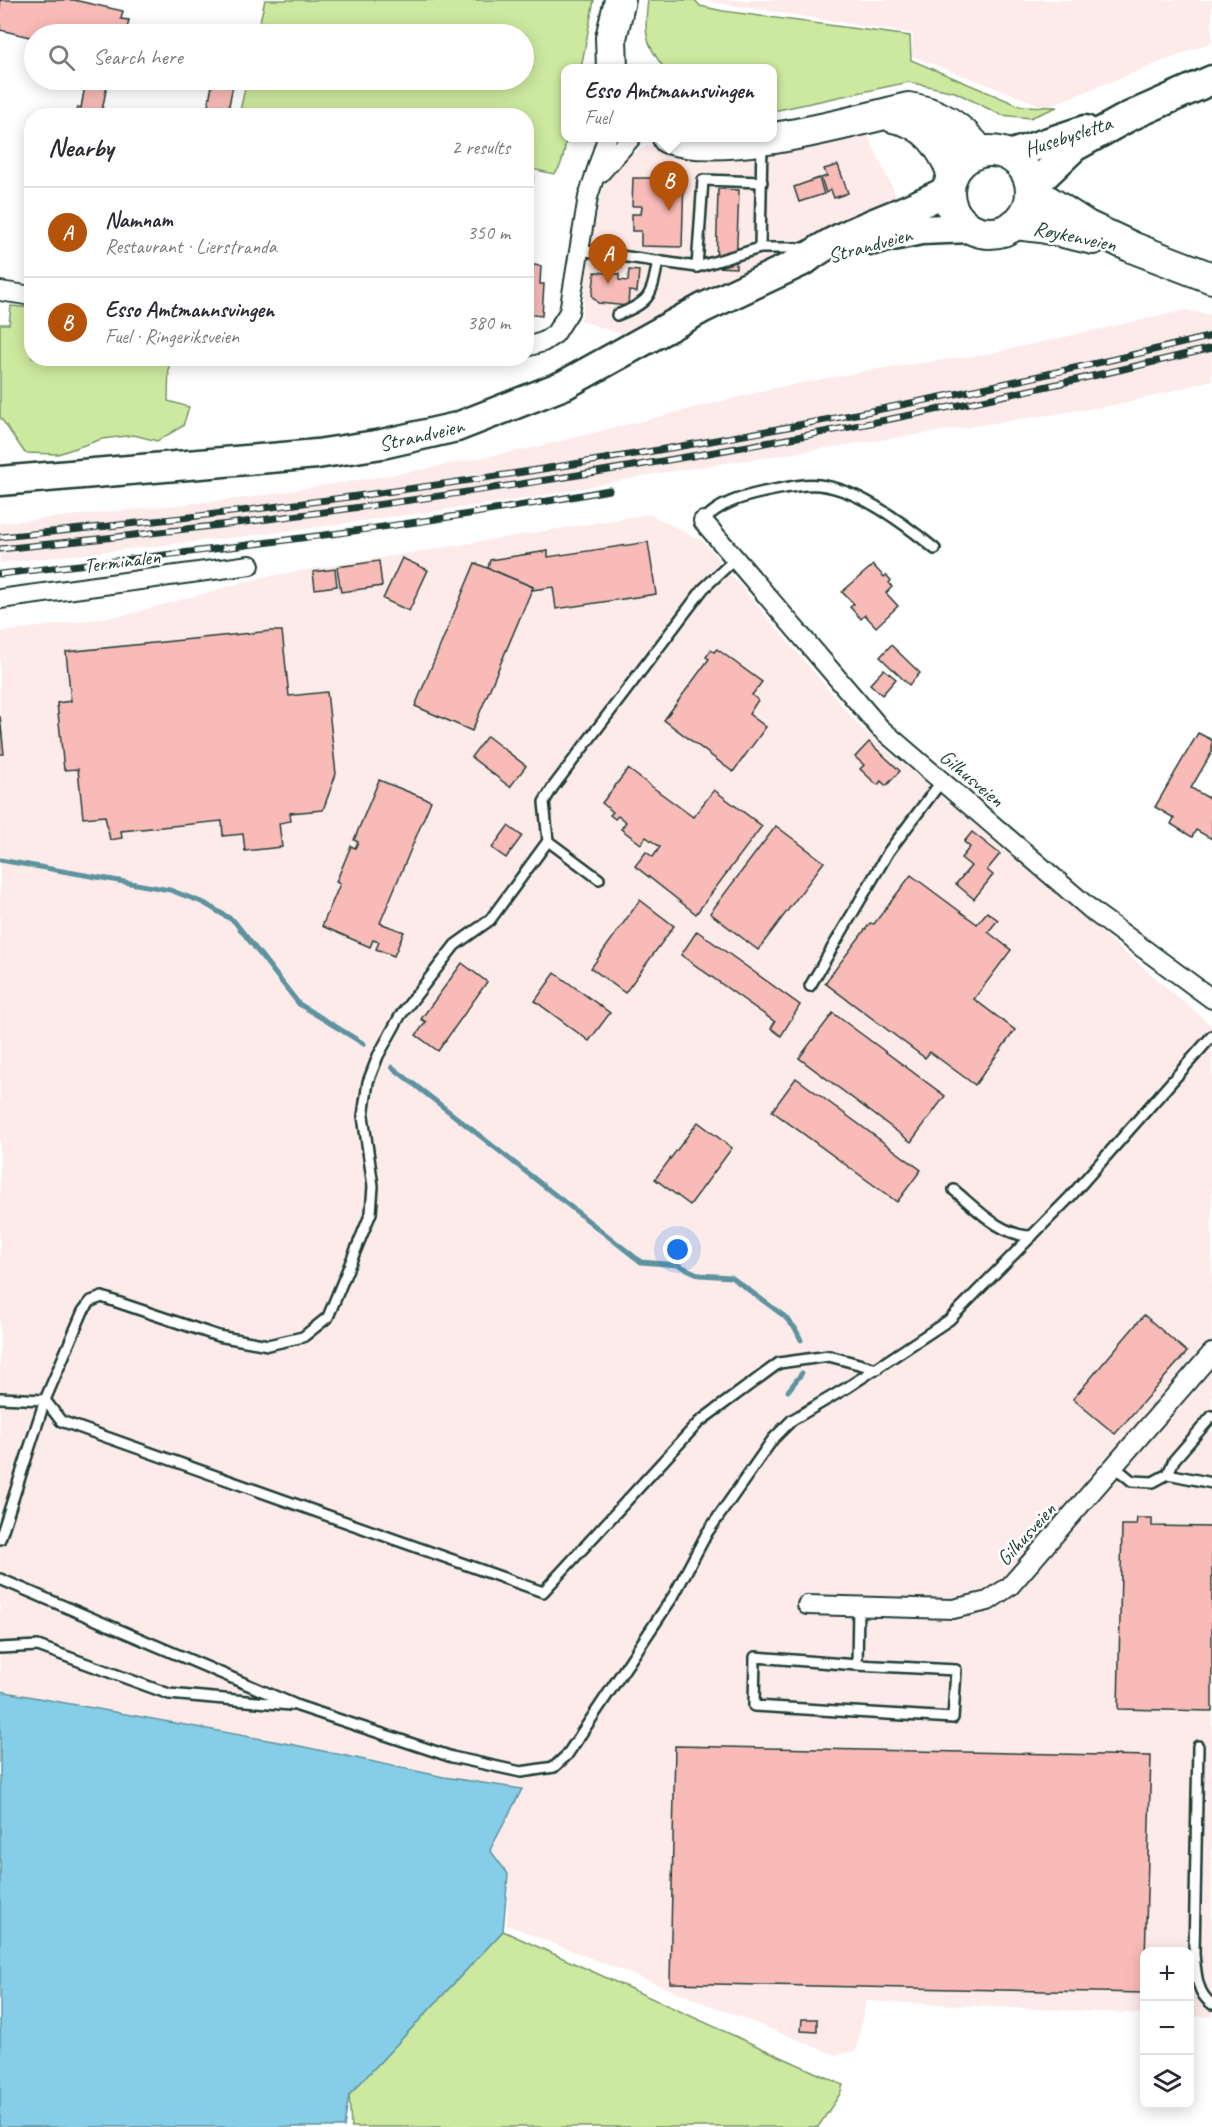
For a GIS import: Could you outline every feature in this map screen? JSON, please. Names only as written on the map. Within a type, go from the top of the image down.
[{"type":"highway","points":[[612,64],[611,38],[620,2]]},
{"type":"highway","points":[[620,2],[623,55],[628,64]]},
{"type":"highway","points":[[777,137],[908,108],[939,116],[994,153],[1022,165],[1031,189],[1028,209],[1015,224],[998,232],[971,228],[954,212],[951,182],[941,146],[925,130],[907,120],[881,115]]},
{"type":"highway","points":[[951,182],[964,160],[994,153]]},
{"type":"highway","name":"Røykenveien","points":[[1031,189],[1087,226],[1134,248],[1212,278]]},
{"type":"highway","name":"Røykenveien","points":[[1015,224],[1041,226],[1134,248]]},
{"type":"main road","name":"Husebysletta","points":[[1031,189],[1074,147],[1128,117],[1212,80]]},
{"type":"main road","name":"Husebysletta","points":[[994,153],[1128,117]]},
{"type":"main road","name":"Strandveien","points":[[0,481],[317,454],[382,444],[457,427],[564,385],[703,308],[812,254],[916,207],[951,182]]},
{"type":"main road","name":"Strandveien","points":[[812,254],[825,258],[895,234],[971,228]]},
{"type":"street","points":[[534,345],[555,334],[572,300],[579,250],[593,182],[606,142]]},
{"type":"street","points":[[593,182],[628,142]]},
{"type":"street","points":[[0,291],[24,295]]},
{"type":"street","name":"Gilhusveien","points":[[703,521],[880,728],[1095,913],[1212,999]]},
{"type":"street","name":"Terminalen","points":[[0,599],[250,565]]},
{"type":"street","name":"Gilhusveien","points":[[807,1605],[953,1609],[988,1601],[1010,1586],[1212,1353]]},
{"type":"lane","points":[[760,248],[762,142]]},
{"type":"lane","points":[[697,267],[703,180],[762,182]]},
{"type":"lane","points":[[579,250],[697,267],[760,248],[812,254]]},
{"type":"lane","points":[[617,315],[635,308],[652,294],[658,261]]},
{"type":"lane","points":[[703,521],[721,506],[736,500],[758,494],[817,485],[854,496],[894,519],[934,549]]},
{"type":"lane","points":[[0,1539],[45,1400],[83,1311],[91,1301],[102,1297],[218,1336],[268,1345],[303,1337],[328,1317],[371,1213],[373,1186],[363,1116],[368,1082],[378,1056],[400,1016],[455,945],[490,920],[548,840],[544,802],[703,590],[736,558]]},
{"type":"lane","points":[[810,986],[889,851],[941,782]]},
{"type":"lane","points":[[548,840],[599,879]]},
{"type":"lane","points":[[0,1579],[298,1706],[452,1757],[521,1772],[554,1767],[567,1755],[674,1595],[707,1533],[773,1439],[792,1420],[877,1369],[949,1320],[1070,1197],[1212,1036]]},
{"type":"lane","points":[[954,1190],[999,1226],[1014,1234],[1032,1236]]},
{"type":"lane","points":[[45,1400],[61,1421],[543,1592],[699,1422],[779,1363],[829,1356],[877,1369]]},
{"type":"lane","points":[[0,1398],[45,1400]]},
{"type":"lane","points":[[1115,1467],[1132,1481],[1153,1482],[1168,1474],[1174,1460],[1212,1416]]},
{"type":"lane","points":[[1168,1474],[1212,1483]]},
{"type":"lane","points":[[857,1665],[858,1606]]},
{"type":"lane","points":[[0,1648],[38,1646],[169,1695],[298,1706]]},
{"type":"lane","points":[[755,1657],[857,1665],[956,1670],[953,1718],[754,1707],[755,1657]]},
{"type":"lane","points":[[1198,1746],[1194,1954],[1201,1993],[1212,2004]]},
{"type":"shaded area","points":[[701,0],[1212,0],[1212,42],[1046,107],[912,56],[913,34]]},
{"type":"shaded area","points":[[867,133],[898,200],[794,253],[684,301],[624,335],[581,321],[595,216],[602,191],[611,173],[627,155],[650,146],[717,142],[777,142],[777,138]]},
{"type":"shaded area","points":[[1186,310],[1212,315],[1212,380],[1128,403],[654,474],[525,499],[274,533],[0,563],[0,523],[245,498],[402,473],[532,448],[775,388],[877,369],[988,354]]},
{"type":"shaded area","points":[[649,514],[703,541],[861,728],[1212,1026],[1212,2017],[1194,2016],[1194,1947],[1140,1947],[1140,2014],[866,2001],[856,2051],[836,2055],[507,1925],[508,1874],[490,1850],[522,1789],[444,1777],[295,1745],[0,1691],[0,632],[126,615],[263,577]]},
{"type":"green space","points":[[265,0],[594,0],[582,64],[561,64],[561,142],[566,142],[560,166],[554,174],[534,170],[534,108],[241,108],[245,90],[534,90],[534,24],[259,24]]},
{"type":"green space","points":[[648,0],[695,0],[700,6],[723,11],[910,36],[911,60],[1020,106],[1057,107],[1030,118],[1001,115],[955,92],[909,82],[777,110],[777,64],[661,64],[649,43],[646,20]]},
{"type":"green space","points":[[11,306],[24,307],[24,366],[169,366],[168,401],[189,407],[183,426],[157,441],[134,435],[102,439],[58,454],[25,453],[0,417],[0,324],[9,324]]},
{"type":"green space","points":[[503,1931],[843,2085],[840,2094],[818,2127],[351,2127],[349,2095]]},
{"type":"water","points":[[0,1691],[295,1745],[444,1777],[522,1789],[490,1850],[508,1874],[503,1931],[349,2095],[344,2127],[0,2127]]},
{"type":"building","points":[[0,0],[74,0],[123,11],[121,19],[129,20],[128,24],[24,24],[24,36],[0,30]]},
{"type":"building","points":[[84,90],[106,90],[103,108],[81,108]]},
{"type":"building","points":[[211,90],[232,90],[229,108],[208,108]]},
{"type":"building","points":[[838,165],[848,193],[834,198],[831,190],[826,193],[821,178],[827,176],[824,169]]},
{"type":"building","points":[[633,178],[684,178],[682,247],[641,246],[641,231],[632,231],[632,214],[641,214],[642,206],[632,206]]},
{"type":"building","points":[[819,178],[824,194],[799,202],[794,187]]},
{"type":"building","points":[[718,189],[739,190],[736,268],[716,267]]},
{"type":"building","points":[[534,265],[541,266],[540,284],[544,284],[542,316],[534,315]]},
{"type":"building","points":[[629,270],[639,271],[637,292],[629,291],[628,306],[598,303],[592,296],[595,272],[619,274],[619,280],[628,281]]},
{"type":"building","points":[[648,542],[656,594],[556,609],[553,587],[532,590],[533,587],[488,568],[490,560],[548,551],[548,557]]},
{"type":"building","points":[[402,558],[428,570],[409,611],[383,599]]},
{"type":"building","points":[[379,561],[382,586],[341,592],[337,567]]},
{"type":"building","points":[[475,563],[533,587],[472,731],[415,706]]},
{"type":"building","points":[[873,565],[884,577],[886,575],[891,580],[889,583],[892,587],[886,593],[898,606],[876,627],[865,615],[861,619],[850,607],[854,604],[842,592]]},
{"type":"building","points":[[335,569],[337,586],[315,589],[313,572]]},
{"type":"building","points":[[282,631],[289,696],[327,692],[336,774],[323,810],[290,813],[291,821],[279,823],[282,847],[245,851],[243,834],[223,836],[222,821],[121,831],[122,838],[110,840],[105,816],[83,818],[78,769],[64,770],[57,703],[71,701],[66,652]]},
{"type":"building","points":[[891,645],[920,673],[909,685],[880,657]]},
{"type":"building","points":[[717,649],[762,682],[752,695],[758,700],[749,714],[766,727],[733,772],[664,720],[709,659],[706,657],[711,650],[714,652]]},
{"type":"building","points":[[884,669],[896,679],[882,695],[870,684]]},
{"type":"building","points":[[0,716],[4,754],[0,754]]},
{"type":"building","points":[[1198,733],[1212,740],[1212,752],[1191,788],[1212,800],[1212,839],[1196,830],[1192,837],[1171,824],[1174,818],[1155,807]]},
{"type":"building","points":[[487,736],[526,766],[510,787],[471,757]]},
{"type":"building","points":[[869,742],[900,771],[886,786],[881,781],[878,785],[860,769],[864,765],[855,757]]},
{"type":"building","points":[[628,769],[693,817],[714,790],[762,826],[696,914],[635,866],[646,852],[653,857],[660,847],[646,837],[641,844],[621,829],[626,822],[618,816],[615,819],[610,815],[613,812],[602,803]]},
{"type":"building","points":[[379,780],[431,801],[380,923],[404,932],[394,956],[376,949],[379,942],[373,940],[370,947],[322,926],[340,884],[336,882],[351,846],[355,848],[358,842],[354,840]]},
{"type":"building","points":[[508,826],[522,836],[506,858],[492,848]]},
{"type":"building","points":[[776,826],[824,862],[758,950],[710,913]]},
{"type":"building","points":[[972,832],[1000,854],[987,870],[993,875],[974,899],[956,884],[971,866],[961,858],[970,847],[964,842]]},
{"type":"building","points":[[911,875],[977,924],[987,912],[998,920],[988,932],[1011,950],[974,999],[1015,1030],[975,1085],[930,1052],[925,1058],[825,983],[870,923],[874,924]]},
{"type":"building","points":[[640,900],[674,926],[625,993],[591,968]]},
{"type":"building","points":[[697,931],[800,1005],[781,1036],[771,1028],[775,1022],[681,955]]},
{"type":"building","points":[[462,963],[487,982],[438,1051],[416,1035],[426,1022],[421,1019]]},
{"type":"building","points":[[555,973],[610,1013],[589,1041],[535,1001]]},
{"type":"building","points":[[833,1013],[945,1096],[911,1142],[799,1058]]},
{"type":"building","points":[[796,1078],[921,1170],[897,1202],[772,1111]]},
{"type":"building","points":[[698,1122],[732,1148],[690,1205],[655,1179]]},
{"type":"building","points":[[1144,1315],[1187,1352],[1115,1434],[1073,1399]]},
{"type":"building","points":[[1137,1518],[1152,1518],[1152,1526],[1212,1527],[1212,1711],[1118,1709],[1122,1525],[1136,1525]]},
{"type":"building","points":[[675,1746],[1151,1756],[1145,1947],[1140,1947],[1140,1993],[670,1983]]},
{"type":"building","points":[[802,2019],[817,2019],[817,2032],[801,2031]]},
{"type":"waterway","points":[[0,860],[170,890],[204,903],[234,921],[299,1004],[364,1044]]},
{"type":"waterway","points":[[392,1067],[641,1262],[678,1265],[700,1275],[731,1277],[784,1316],[795,1328],[801,1340]]},
{"type":"waterway","points":[[788,1391],[802,1373]]},
{"type":"railway","points":[[0,537],[306,503],[610,458],[912,403],[1212,336]]},
{"type":"railway","points":[[0,549],[306,514],[610,470],[912,415],[1212,348]]},
{"type":"railway","points":[[0,574],[381,527],[609,490]]},
{"type":"place","name":"Esso Amtmannsvingen","points":[[669,211]]},
{"type":"place","name":"Namnam","points":[[608,284]]}]
